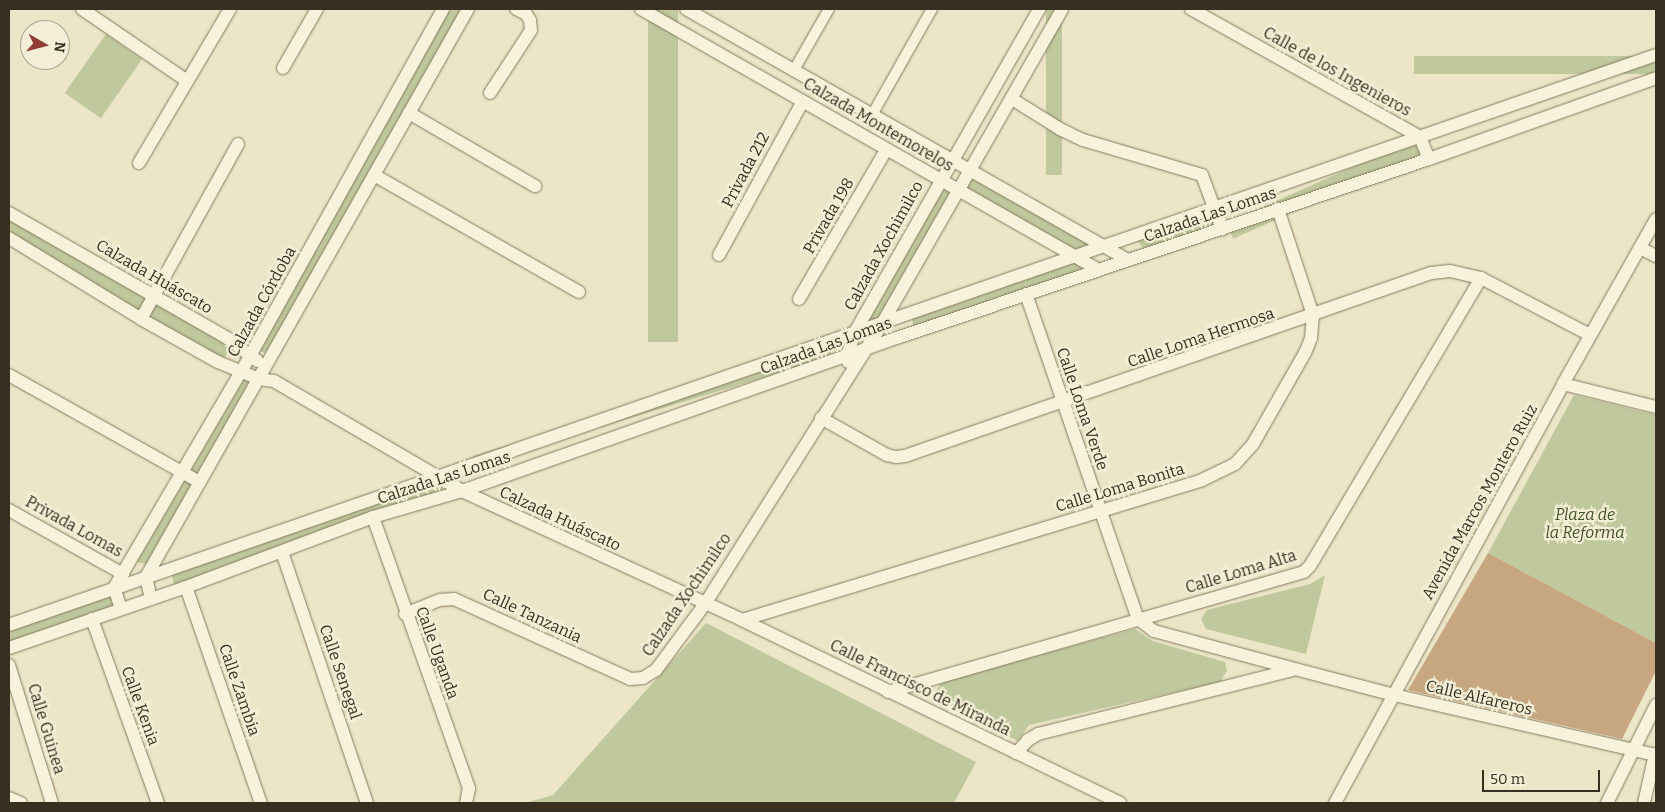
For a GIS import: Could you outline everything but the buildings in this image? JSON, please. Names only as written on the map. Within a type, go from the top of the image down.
[{"type":"street","points":[[82,9],[187,81]]},
{"type":"street","points":[[139,163],[230,9]]},
{"type":"street","points":[[283,68],[317,9]]},
{"type":"street","name":"Calzada Córdoba","points":[[114,588],[241,372],[443,9]]},
{"type":"street","points":[[152,599],[146,577],[468,9]]},
{"type":"street","points":[[490,93],[531,30],[530,20],[526,14],[516,9]]},
{"type":"street","name":"Calzada Montemorelos","points":[[641,9],[1098,270]]},
{"type":"street","name":"Calzada Montemorelos","points":[[686,9],[1128,260]]},
{"type":"street","points":[[794,70],[829,9]]},
{"type":"street","points":[[872,115],[932,9]]},
{"type":"street","name":"Calzada Xochimilco","points":[[850,374],[847,356],[855,332],[1038,9]]},
{"type":"street","name":"Calzada Xochimilco","points":[[643,678],[656,670],[705,604],[821,418],[866,350],[1012,99],[1062,9]]},
{"type":"street","name":"Calle de los Ingenieros","points":[[1191,9],[1420,137],[1429,159]]},
{"type":"street","points":[[742,66],[753,47]]},
{"type":"street","name":"Calzada Las Lomas","points":[[9,625],[1656,55]]},
{"type":"street","name":"Calzada Las Lomas","points":[[9,648],[186,587],[373,518],[462,491],[1026,294],[1429,159],[1656,78]]},
{"type":"street","points":[[1012,99],[1060,129],[1083,140],[1202,175],[1222,228]]},
{"type":"street","name":"Privada 212","points":[[719,255],[803,101]]},
{"type":"street","points":[[409,113],[535,186]]},
{"type":"street","points":[[376,130],[394,140]]},
{"type":"street","points":[[141,319],[238,144]]},
{"type":"street","name":"Privada 198","points":[[799,299],[886,150]]},
{"type":"street","points":[[374,175],[579,292]]},
{"type":"street","name":"Calle Loma Bonita","points":[[742,620],[1202,480],[1226,470],[1241,458],[1253,444],[1305,354],[1311,338],[1313,316],[1278,209]]},
{"type":"street","name":"Calzada Huáscato","points":[[9,213],[228,338],[266,367],[274,381]]},
{"type":"street","name":"Avenida Marcos Montero Ruiz","points":[[1335,803],[1563,384],[1656,219]]},
{"type":"street","name":"Calzada Huáscato","points":[[9,238],[141,319],[218,362],[259,379],[274,381],[462,491],[705,604]]},
{"type":"street","points":[[1640,248],[1656,256]]},
{"type":"street","name":"Calle Loma Hermosa","points":[[821,418],[896,458],[1062,403],[1431,273],[1450,271],[1481,278],[1590,335]]},
{"type":"street","name":"Calle Loma Alta","points":[[888,692],[1138,619],[1295,576],[1308,570],[1481,278]]},
{"type":"street","name":"Calle Loma Verde","points":[[1026,294],[1138,619]]},
{"type":"street","points":[[9,375],[200,482]]},
{"type":"street","points":[[1563,384],[1656,407]]},
{"type":"street","name":"Privada Lomas","points":[[9,510],[123,574]]},
{"type":"street","name":"Calle Uganda","points":[[373,518],[469,788],[467,802]]},
{"type":"street","name":"Calle Senegal","points":[[282,552],[367,803]]},
{"type":"street","name":"Calle Zambia","points":[[186,587],[262,803]]},
{"type":"street","points":[[114,588],[121,609]]},
{"type":"street","name":"Calle Tanzania","points":[[406,614],[440,600],[454,599],[630,679],[643,678]]},
{"type":"street","name":"Calle Francisco de Miranda","points":[[705,604],[742,620],[1120,803]]},
{"type":"street","name":"Calle Kenia","points":[[92,619],[158,803]]},
{"type":"street","name":"Calle Alfareros","points":[[1138,619],[1154,631],[1394,695],[1634,751],[1656,754]]},
{"type":"street","name":"Calle Guinea","points":[[9,665],[52,803]]},
{"type":"street","name":"Calle Alfareros","points":[[1016,753],[1028,740],[1038,734],[1295,669]]},
{"type":"street","points":[[1607,803],[1656,705]]},
{"type":"street","points":[[1644,803],[1656,754]]},
{"type":"street","points":[[9,798],[21,803]]},
{"type":"green space","points":[[444,9],[467,9],[269,355],[258,350]]},
{"type":"green space","points":[[648,9],[678,9],[678,342],[648,342]]},
{"type":"green space","points":[[1046,9],[1062,9],[1062,175],[1046,175]]},
{"type":"green space","points":[[106,34],[142,59],[101,118],[65,93]]},
{"type":"green space","points":[[1414,56],[1656,56],[1656,74],[1414,74]]},
{"type":"green space","points":[[1420,137],[1427,153],[1233,239],[1226,223]]},
{"type":"green space","points":[[974,173],[1092,245],[1075,250],[961,186]]},
{"type":"green space","points":[[942,188],[950,193],[883,322],[869,321]]},
{"type":"green space","points":[[1215,208],[1222,229],[1144,249],[1137,240]]},
{"type":"green space","points":[[9,214],[231,347],[222,362],[9,234]]},
{"type":"green space","points":[[1074,256],[1093,266],[913,327],[912,317]]},
{"type":"green space","points":[[829,347],[832,357],[476,465],[473,456]]},
{"type":"green space","points":[[245,378],[257,383],[147,564],[137,562]]},
{"type":"green space","name":"Plaza de la Reforma","points":[[1574,395],[1656,415],[1656,643],[1488,553]]},
{"type":"green space","points":[[436,477],[456,488],[175,587],[171,573]]},
{"type":"green space","points":[[1325,575],[1306,654],[1206,629],[1201,619],[1207,610],[1310,584]]},
{"type":"green space","points":[[114,588],[120,605],[9,643],[9,627]]},
{"type":"green space","points":[[706,623],[976,762],[954,803],[525,803],[553,795]]},
{"type":"green space","points":[[1135,629],[1153,641],[1225,662],[1227,671],[1220,682],[1029,725],[1018,741],[932,699],[942,681]]}]
